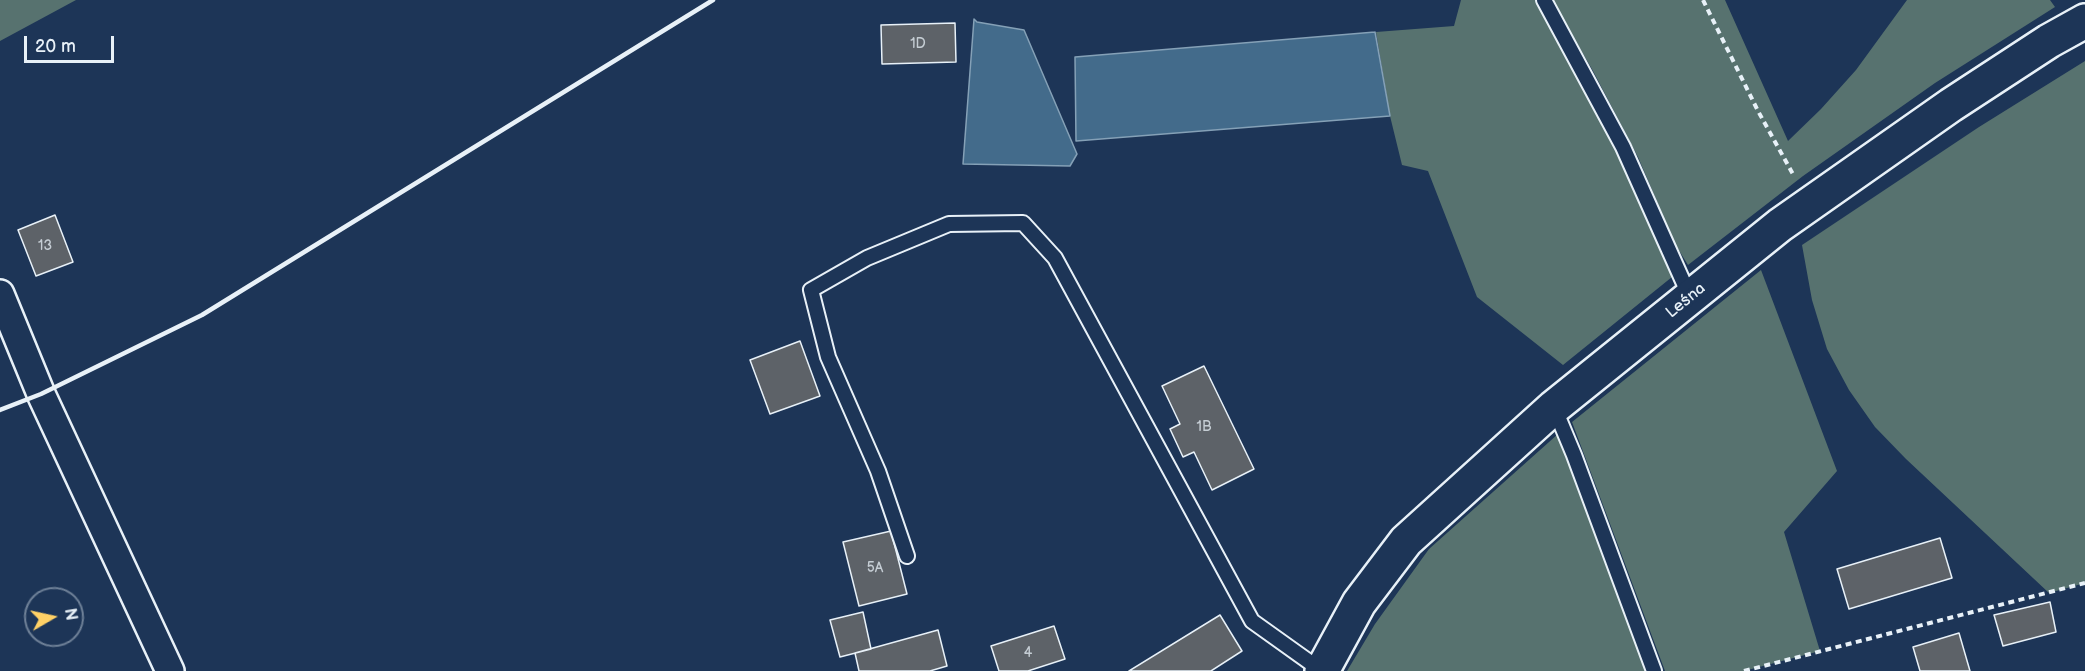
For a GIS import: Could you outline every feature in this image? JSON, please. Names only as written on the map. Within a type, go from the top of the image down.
[{"type":"main road","name":"Leśna","points":[[1322,671],[1359,603],[1406,541],[1554,407],[1780,225],[1951,105],[2049,41],[2085,21]]},
{"type":"street","points":[[0,294],[41,394],[170,671]]},
{"type":"lane","points":[[1544,0],[1623,147],[1690,297]]},
{"type":"lane","points":[[907,556],[878,471],[828,357],[811,291],[867,258],[949,224],[1023,223],[1055,258],[1252,621],[1322,671]]},
{"type":"lane","points":[[1554,407],[1654,671]]},
{"type":"path","points":[[1702,0],[1758,111],[1795,177]]},
{"type":"path","points":[[1744,671],[2085,583]]},
{"type":"green space","points":[[0,0],[76,0],[0,41]]},
{"type":"green space","points":[[1461,0],[1535,0],[1619,152],[1672,277],[1563,365],[1477,297],[1428,171],[1402,165],[1390,116],[1376,32],[1454,26]]},
{"type":"green space","points":[[1552,0],[1725,0],[1788,141],[1856,70],[1907,0],[2050,0],[2055,7],[1935,83],[1803,176],[1688,265],[1675,244],[1638,157],[1593,71]]},
{"type":"green space","points":[[2085,61],[2085,583],[2049,593],[1875,427],[1849,390],[1827,349],[1812,300],[1802,245],[1979,127]]},
{"type":"green space","points":[[1761,270],[1837,471],[1784,532],[1820,651],[1744,671],[1665,671],[1572,422]]},
{"type":"green space","points":[[1558,434],[1647,671],[1347,671],[1375,624],[1429,549]]},
{"type":"water","points":[[974,19],[977,22],[1024,30],[1077,154],[1070,166],[963,164]]},
{"type":"water","points":[[1375,32],[1390,116],[1076,141],[1075,57]]},
{"type":"building","points":[[955,23],[956,62],[882,64],[881,25]]},
{"type":"building","points":[[55,215],[73,262],[36,276],[18,230]]},
{"type":"building","points":[[800,341],[820,396],[770,414],[750,360]]},
{"type":"building","points":[[1204,366],[1254,469],[1212,490],[1194,452],[1183,457],[1170,429],[1180,424],[1162,386]]},
{"type":"building","points":[[891,531],[907,594],[859,606],[843,542]]},
{"type":"building","points":[[1940,538],[1952,578],[1849,609],[1837,569]]},
{"type":"building","points":[[2050,602],[2056,632],[2003,646],[1994,615]]},
{"type":"building","points":[[863,612],[871,649],[840,657],[830,620]]},
{"type":"building","points":[[1220,615],[1242,651],[1211,671],[1129,671]]},
{"type":"building","points":[[1054,626],[1065,659],[1028,671],[999,671],[991,646]]},
{"type":"building","points":[[938,630],[947,666],[930,671],[859,671],[855,653]]},
{"type":"building","points":[[1959,633],[1970,671],[1920,671],[1913,647]]},
{"type":"railway","points":[[0,410],[41,394],[202,315],[713,0]]}]
